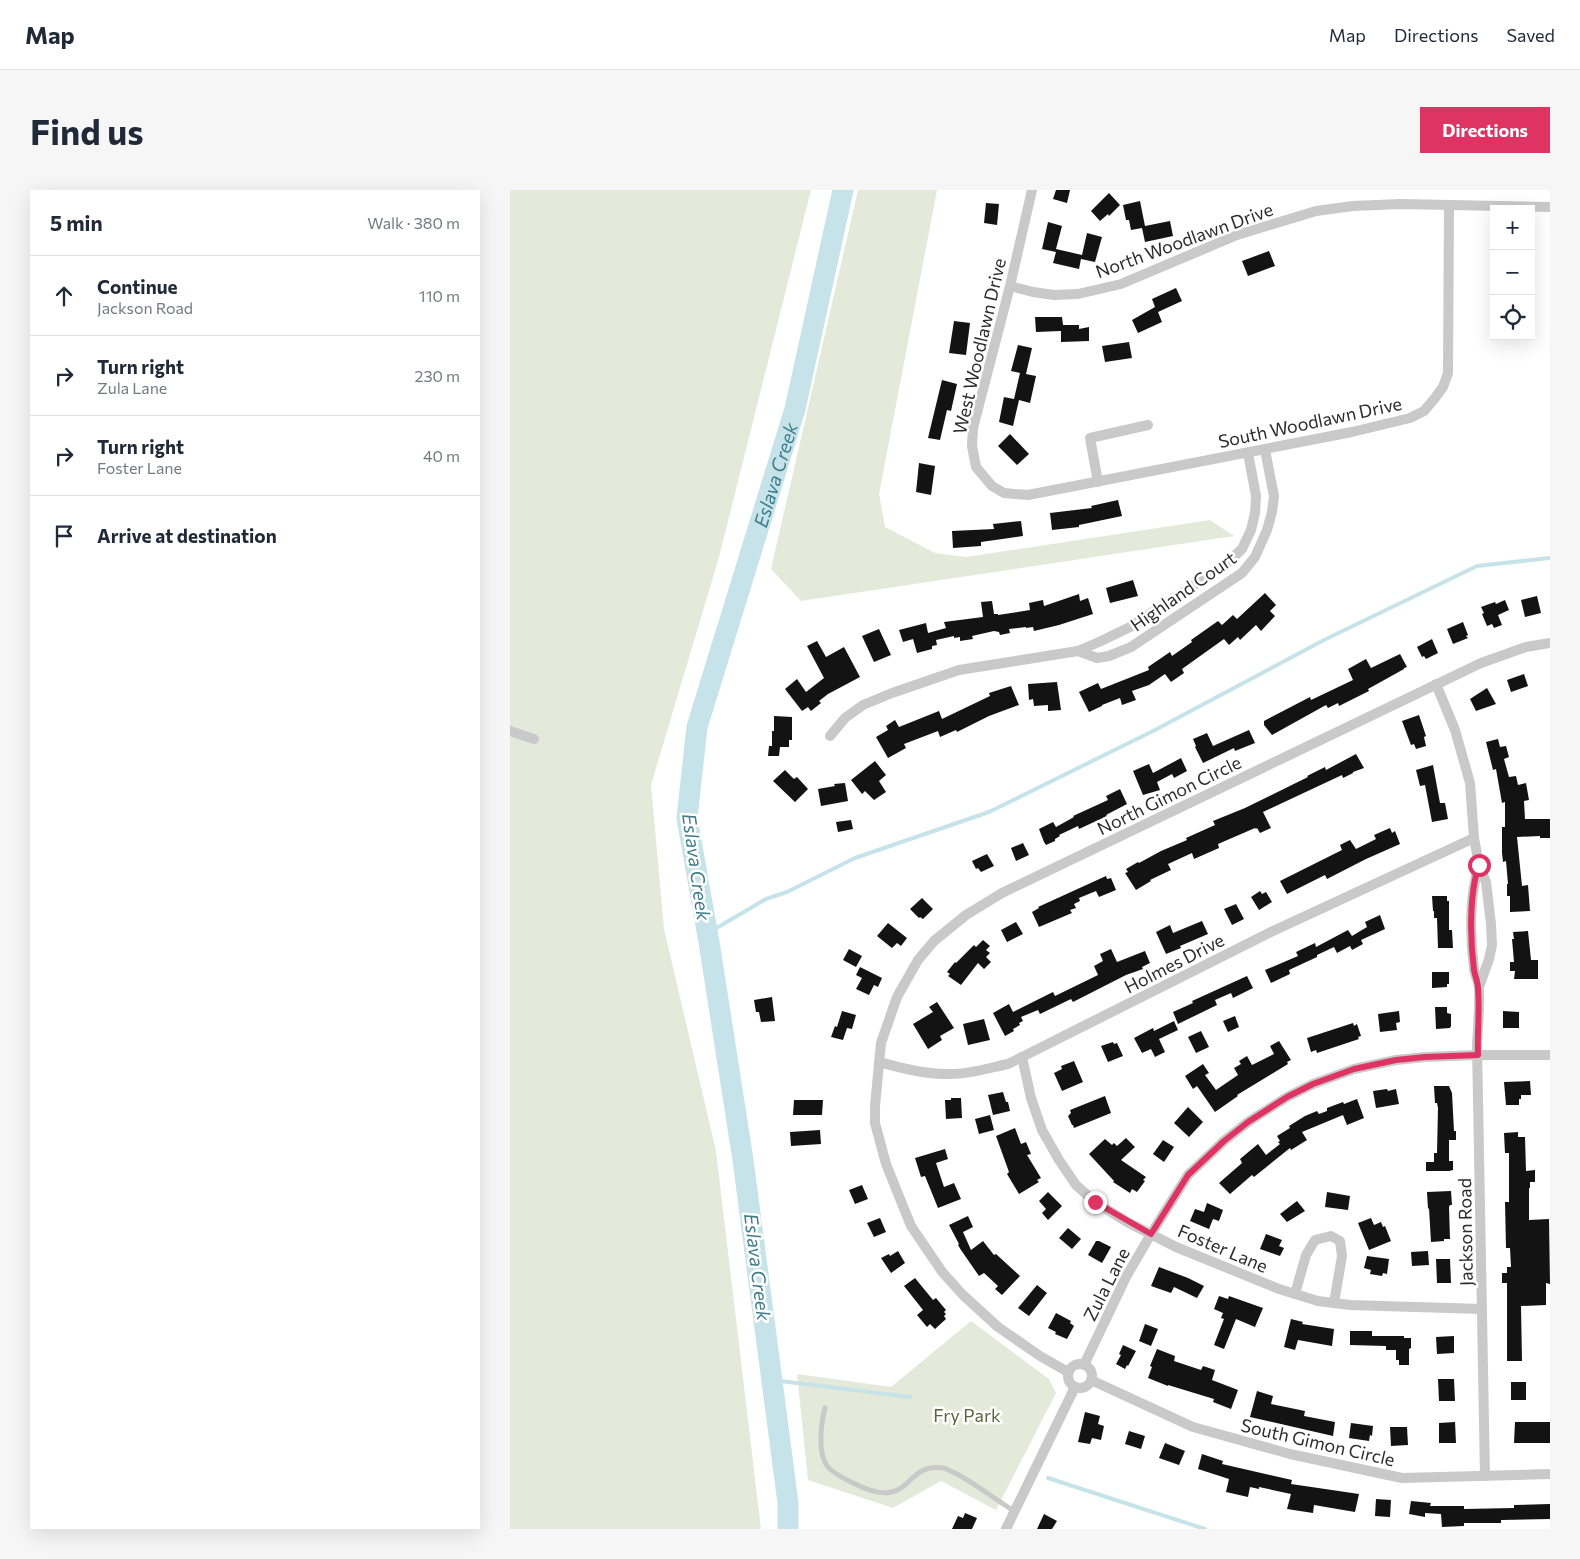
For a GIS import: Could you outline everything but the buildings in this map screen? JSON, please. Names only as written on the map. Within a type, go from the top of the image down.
[{"type":"street","name":"West Woodlawn Drive","points":[[1032,190],[1010,286],[973,428],[972,446],[976,467],[992,486],[1004,493],[1028,495],[1098,482]]},
{"type":"street","name":"North Woodlawn Drive","points":[[1010,286],[1047,294],[1078,294],[1121,284],[1237,235],[1316,211],[1400,204],[1550,207]]},
{"type":"street","name":"South Woodlawn Drive","points":[[1098,482],[1362,430],[1410,418],[1424,411],[1443,387],[1448,373],[1449,205]]},
{"type":"street","points":[[1098,482],[1090,438],[1148,425]]},
{"type":"street","name":"Highland Court","points":[[1078,650],[1097,658],[1109,656],[1131,647],[1242,573],[1255,557],[1267,530],[1272,512],[1274,496],[1265,450]]},
{"type":"street","name":"Highland Court","points":[[830,736],[845,718],[863,705],[892,693],[959,670],[1078,650],[1130,627],[1226,564],[1242,549],[1251,530],[1255,513],[1256,496],[1248,453]]},
{"type":"street","name":"North Gimon Circle","points":[[1068,1372],[1040,1356],[998,1327],[963,1295],[943,1273],[912,1226],[886,1164],[875,1123],[881,1043],[897,997],[918,960],[934,941],[966,915],[1002,893],[1436,684],[1502,654],[1550,643]]},
{"type":"street","name":"Jackson Road","points":[[1436,684],[1455,730],[1470,783],[1474,838],[1479,865],[1486,882],[1492,946],[1478,987]]},
{"type":"street","points":[[510,731],[534,739]]},
{"type":"street","name":"Holmes Drive","points":[[879,1062],[910,1070],[950,1074],[971,1072],[1008,1064],[1273,931],[1474,838]]},
{"type":"street","name":"Jackson Road","points":[[1479,865],[1474,880],[1472,897],[1472,947],[1474,971],[1478,987],[1485,1476]]},
{"type":"street","name":"Zula Lane","points":[[1084,1365],[1126,1277],[1188,1175],[1224,1141],[1248,1122],[1287,1097],[1313,1084],[1354,1069],[1396,1060],[1425,1057],[1550,1055]]},
{"type":"street","name":"Foster Lane","points":[[1022,1057],[1031,1098],[1042,1130],[1076,1185],[1095,1202],[1151,1234],[1176,1247],[1279,1289],[1318,1301],[1350,1305],[1482,1309]]},
{"type":"street","points":[[1295,1294],[1306,1254],[1315,1240],[1331,1236],[1340,1241],[1342,1256],[1334,1303]]},
{"type":"street","points":[[1074,1365],[1084,1365],[1091,1372],[1090,1380],[1084,1387],[1075,1386],[1068,1380],[1068,1372],[1074,1365]]},
{"type":"street","name":"South Gimon Circle","points":[[1090,1380],[1193,1427],[1290,1454],[1402,1478],[1550,1474]]},
{"type":"street","points":[[1006,1529],[1075,1386]]},
{"type":"lane","points":[[825,1408],[822,1452],[824,1462],[828,1468],[841,1477],[870,1490],[887,1493],[912,1480],[919,1471],[928,1468],[944,1468],[973,1483],[1015,1511]]},
{"type":"green space","points":[[510,190],[811,190],[719,557],[651,785],[664,929],[716,1151],[761,1529],[510,1529]]},
{"type":"green space","points":[[858,190],[937,190],[879,494],[885,527],[935,553],[966,557],[1210,520],[1234,536],[801,601],[771,569]]},
{"type":"green space","name":"Fry Park","points":[[971,1321],[1049,1379],[1056,1393],[996,1510],[941,1481],[893,1508],[808,1480],[797,1374],[891,1387]]},
{"type":"waterway","name":"Eslava Creek","points":[[788,1529],[788,1503],[743,1160],[709,942],[687,818],[697,727],[795,409],[843,190]]},
{"type":"waterway","points":[[708,933],[766,899],[787,892],[855,858],[989,812],[1155,730],[1324,640],[1477,566],[1550,558]]},
{"type":"waterway","points":[[772,1380],[910,1397]]},
{"type":"waterway","points":[[1048,1478],[1205,1529]]},
{"type":"route","points":[[1095,1202],[1151,1234],[1188,1175],[1224,1141],[1248,1122],[1287,1097],[1313,1084],[1354,1069],[1396,1060],[1478,1055],[1478,987],[1474,971],[1472,947],[1472,897],[1474,880],[1479,865]]}]
